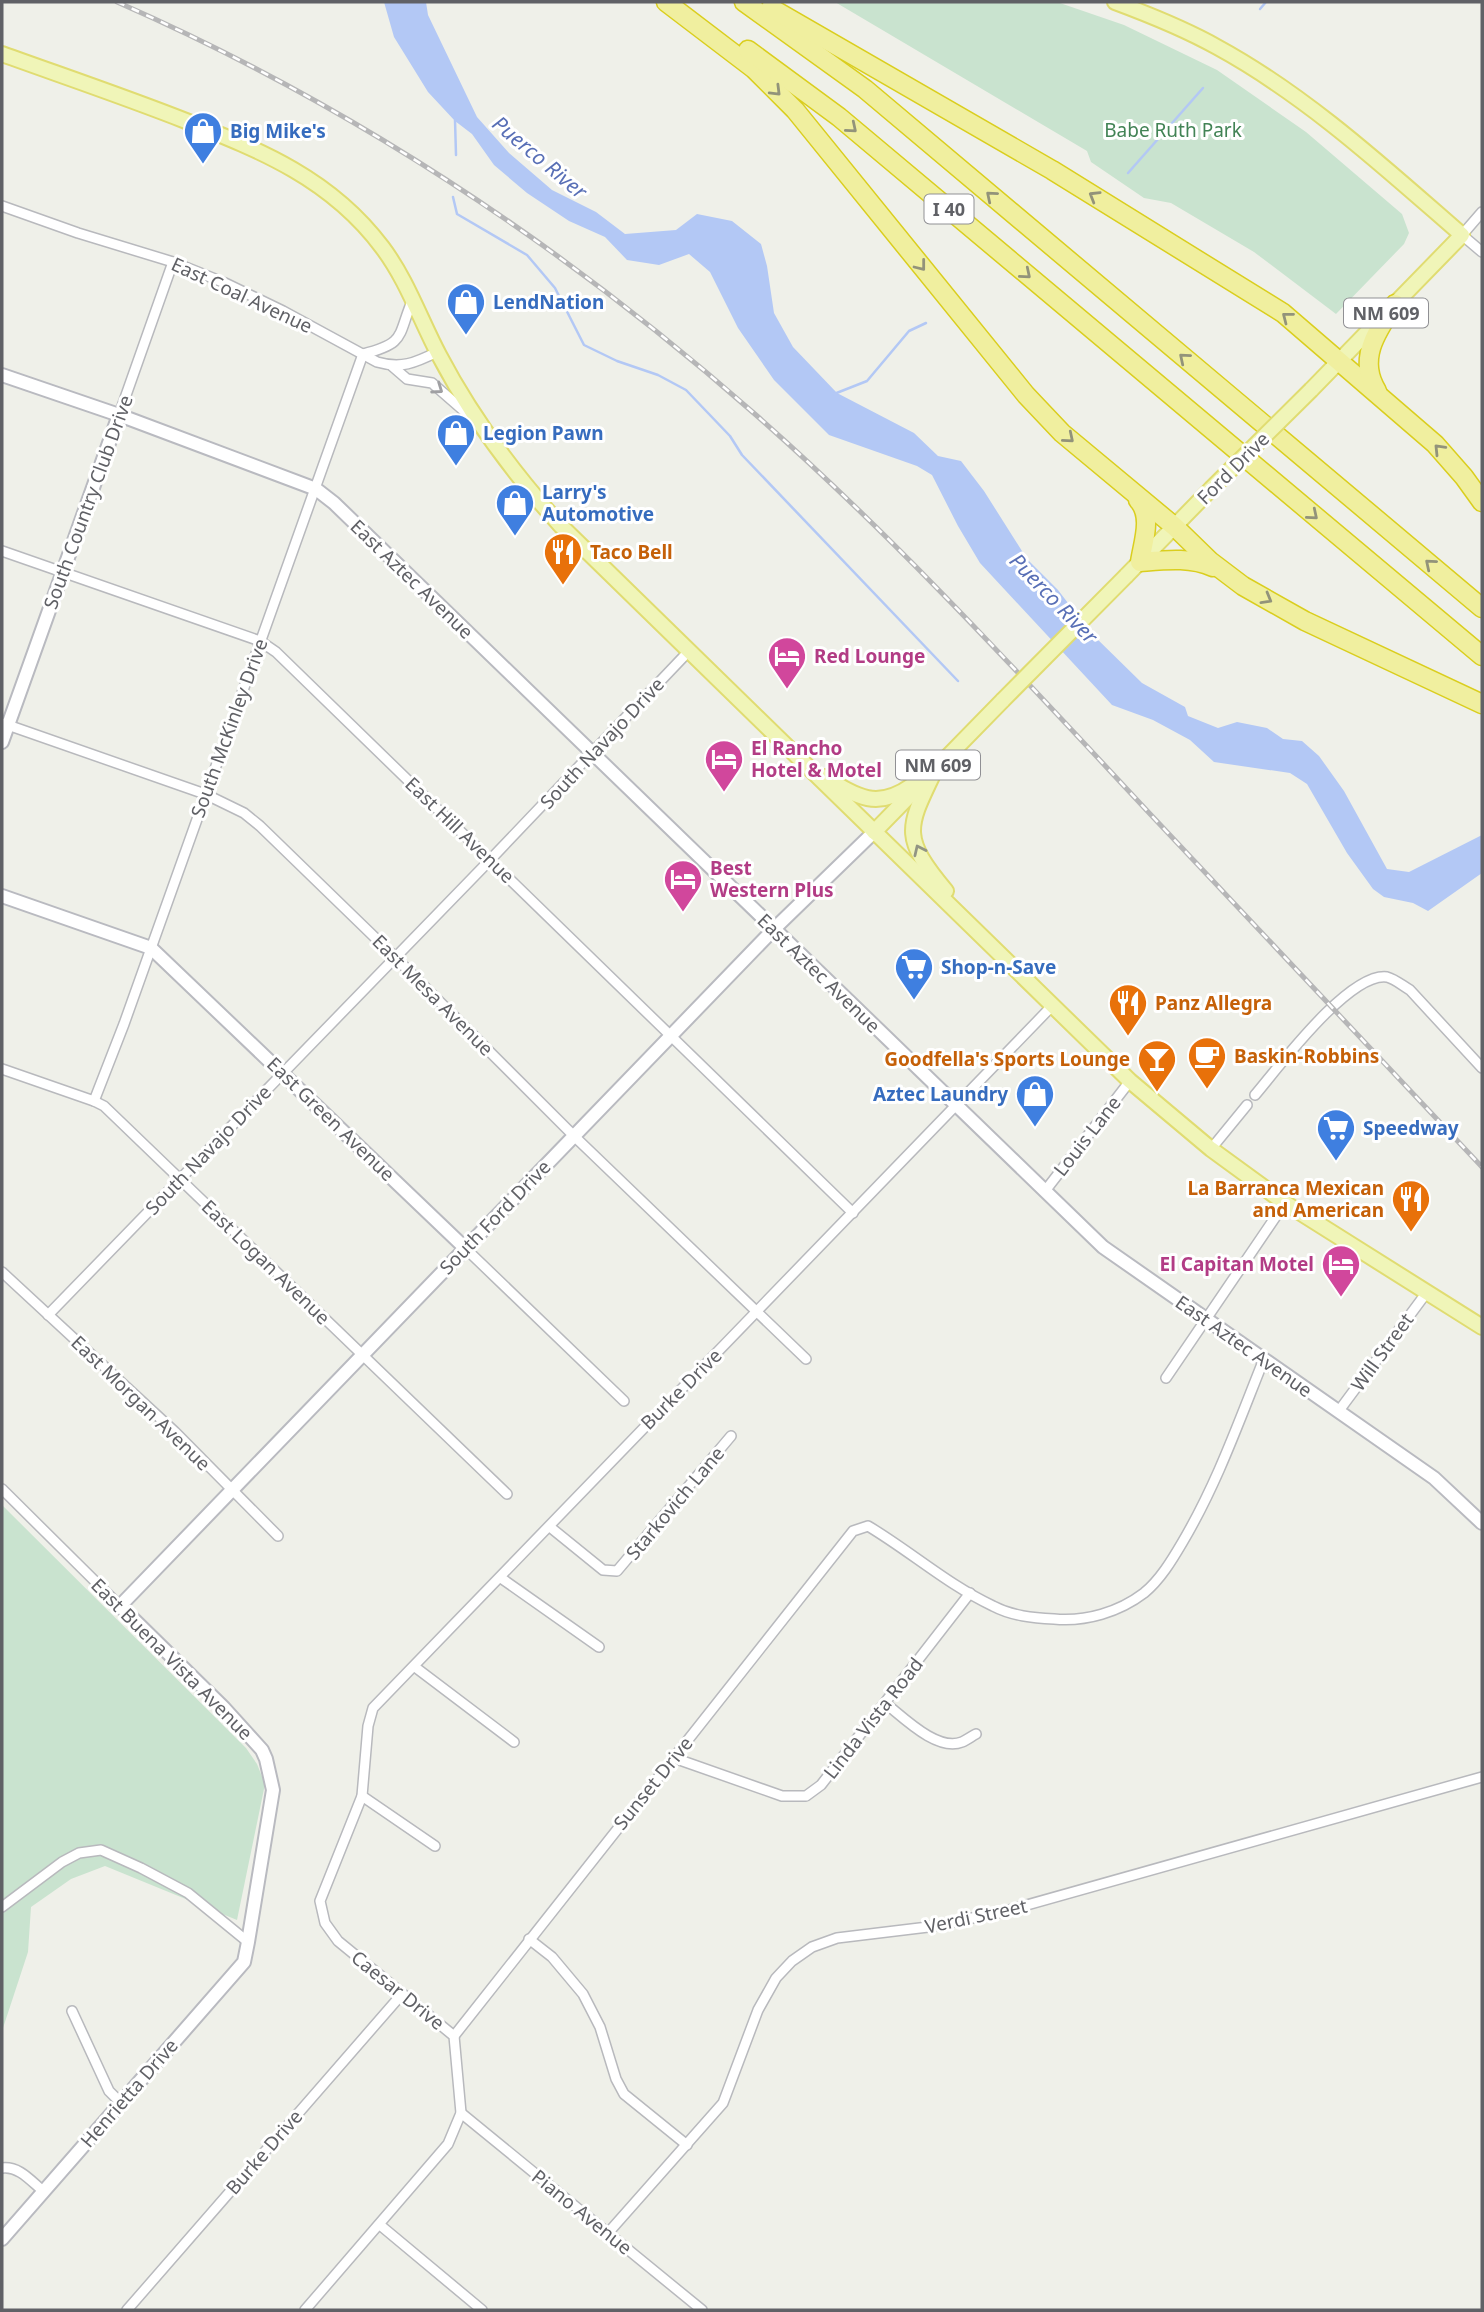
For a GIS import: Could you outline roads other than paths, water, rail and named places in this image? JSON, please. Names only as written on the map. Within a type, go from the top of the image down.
[{"type":"highway","points":[[666,2],[754,69],[795,110],[1026,395],[1062,433],[1175,527],[1210,561],[1243,586]]},
{"type":"highway","name":"I 40","points":[[678,2],[839,117],[1482,656]]},
{"type":"highway","name":"I 40","points":[[744,2],[865,89],[1482,608]]},
{"type":"highway","points":[[760,2],[1052,170],[1283,313],[1435,444],[1482,502]]},
{"type":"highway","points":[[1383,399],[1371,382],[1368,358],[1378,328],[1395,304]]},
{"type":"highway","points":[[1122,482],[1142,505],[1147,518],[1140,562],[1169,559],[1201,562],[1218,569],[1305,621],[1482,704]]},
{"type":"main road","points":[[1115,2],[1178,26],[1256,70],[1325,120],[1462,235]]},
{"type":"main road","points":[[2,54],[132,100],[239,142],[287,164],[336,198],[359,218],[384,249],[414,299],[437,352],[478,423],[507,464],[561,526],[688,652],[1130,1081],[1211,1149],[1285,1203],[1482,1327]]},
{"type":"main road","name":"Ford Drive","points":[[937,766],[1462,235]]},
{"type":"main road","name":"East Aztec Avenue","points":[[2,375],[119,415],[316,489],[334,503],[1103,1247],[1434,1478],[1482,1523]]},
{"type":"main road","name":"South Country Club Drive","points":[[2,741],[5,724],[119,415]]},
{"type":"main road","points":[[784,745],[827,778],[866,799],[880,800],[896,796],[937,766]]},
{"type":"main road","points":[[937,766],[914,814],[911,830],[919,855],[935,878],[1006,961]]},
{"type":"main road","name":"NM 609","points":[[874,832],[937,766]]},
{"type":"main road","name":"South Ford Drive","points":[[120,1606],[774,929],[874,832]]},
{"type":"main road","name":"East Green Avenue","points":[[2,896],[150,948],[466,1248]]},
{"type":"main road","name":"East Buena Vista Avenue","points":[[120,1606],[224,1708],[262,1750],[266,1759],[273,1790],[248,1942]]},
{"type":"main road","name":"Henrietta Drive","points":[[2,2239],[244,1962],[248,1942]]},
{"type":"street","name":"East Coal Avenue","points":[[2,206],[173,262],[283,311],[363,355],[392,366],[407,379],[432,383],[478,423]]},
{"type":"street","points":[[1482,212],[1462,235],[1482,252]]},
{"type":"street","name":"South Country Club Drive","points":[[119,415],[173,262]]},
{"type":"street","points":[[363,355],[385,349],[399,339],[414,299]]},
{"type":"street","points":[[392,366],[420,360],[437,352]]},
{"type":"street","name":"South McKinley Drive","points":[[94,1101],[363,355]]},
{"type":"street","name":"East Hill Avenue","points":[[2,551],[260,641],[276,652],[853,1213]]},
{"type":"street","name":"South Navajo Drive","points":[[48,1315],[688,652]]},
{"type":"street","name":"East Mesa Avenue","points":[[5,724],[205,794],[244,813],[806,1359]]},
{"type":"street","points":[[1255,1095],[1302,1038],[1337,1003],[1359,986],[1385,977],[1410,990],[1482,1068]]},
{"type":"street","name":"Burke Drive","points":[[362,1796],[368,1726],[373,1708],[1052,1006]]},
{"type":"street","name":"East Logan Avenue","points":[[2,1069],[104,1106],[507,1494]]},
{"type":"street","name":"Louis Lane","points":[[1045,1191],[1130,1081]]},
{"type":"street","points":[[1211,1149],[1247,1105]]},
{"type":"street","points":[[1166,1378],[1285,1203]]},
{"type":"street","name":"East Green Avenue","points":[[466,1248],[624,1401]]},
{"type":"street","name":"East Morgan Avenue","points":[[2,1272],[175,1433],[278,1536]]},
{"type":"street","name":"Will Street","points":[[1338,1412],[1427,1292]]},
{"type":"street","points":[[970,1593],[1016,1615],[1061,1620],[1088,1618],[1106,1613],[1146,1592],[1179,1549],[1212,1488],[1264,1359]]},
{"type":"street","name":"Starkovich Lane","points":[[550,1527],[603,1570],[617,1571],[731,1436]]},
{"type":"street","name":"East Buena Vista Avenue","points":[[2,1489],[120,1606]]},
{"type":"street","name":"Sunset Drive","points":[[454,2036],[853,1531],[868,1526],[970,1593]]},
{"type":"street","points":[[501,1578],[599,1647]]},
{"type":"street","name":"Linda Vista Road","points":[[674,1758],[782,1796],[806,1796],[821,1785],[970,1593]]},
{"type":"street","points":[[415,1667],[514,1742]]},
{"type":"street","points":[[885,1703],[929,1737],[947,1743],[960,1743],[976,1734]]},
{"type":"street","name":"Verdi Street","points":[[608,2233],[723,2103],[758,2010],[776,1978],[792,1961],[812,1947],[837,1938],[928,1927],[1002,1912],[1482,1777]]},
{"type":"street","points":[[362,1796],[435,1846]]},
{"type":"street","name":"Caesar Drive","points":[[305,2310],[448,2144],[461,2113],[454,2036],[338,1941],[325,1923],[320,1901],[362,1796]]},
{"type":"street","points":[[2,1907],[62,1862],[79,1853],[101,1850],[188,1893],[248,1942]]},
{"type":"street","points":[[529,1939],[552,1957],[583,1994],[600,2027],[616,2080],[624,2094],[687,2145]]},
{"type":"street","name":"Burke Drive","points":[[127,2310],[402,1994]]},
{"type":"street","points":[[72,2011],[109,2091],[121,2103]]},
{"type":"street","name":"Piano Avenue","points":[[461,2113],[702,2310]]},
{"type":"street","points":[[2,2168],[11,2167],[21,2172],[43,2191]]},
{"type":"street","points":[[380,2225],[482,2310]]},
{"type":"water","name":"Puerco River","points":[[384,2],[426,2],[428,15],[477,117],[509,153],[552,190],[596,212],[625,234],[676,230],[697,214],[732,221],[761,244],[774,313],[793,347],[837,393],[914,433],[938,456],[961,461],[984,491],[1027,559],[1058,590],[1091,633],[1142,683],[1185,707],[1188,716],[1218,728],[1237,722],[1267,728],[1283,739],[1302,741],[1319,756],[1344,791],[1387,869],[1409,872],[1482,835],[1482,873],[1428,911],[1413,903],[1384,897],[1373,889],[1347,853],[1307,784],[1290,773],[1214,762],[1190,740],[1153,720],[1112,705],[980,563],[932,475],[917,466],[829,435],[774,380],[738,328],[710,272],[689,254],[659,265],[627,260],[605,237],[569,221],[527,193],[494,165],[472,134],[455,121],[428,92],[394,37]]},
{"type":"waterway","points":[[1260,9],[1266,2]]},
{"type":"waterway","points":[[1128,173],[1203,88]]},
{"type":"waterway","points":[[455,120],[456,155]]},
{"type":"waterway","points":[[453,197],[457,214],[527,255],[555,288],[584,345],[617,361],[658,375],[686,390],[730,436],[742,455],[958,681]]},
{"type":"waterway","points":[[834,394],[867,381],[909,331],[926,323]]},
{"type":"railway","points":[[117,2],[204,42],[288,86],[371,133],[452,184],[531,237],[608,294],[756,415],[910,560],[1482,1167]]},
{"type":"place","name":"Big Mike's","points":[[203,165]]},
{"type":"place","name":"LendNation","points":[[466,336]]},
{"type":"place","name":"Legion Pawn","points":[[456,467]]},
{"type":"place","name":"Larry's Automotive","points":[[515,537]]},
{"type":"place","name":"Taco Bell","points":[[563,586]]},
{"type":"place","name":"Red Lounge","points":[[787,690]]},
{"type":"place","name":"El Rancho Hotel & Motel","points":[[724,793]]},
{"type":"place","name":"Best Western Plus","points":[[683,913]]},
{"type":"place","name":"Shop-n-Save","points":[[914,1001]]},
{"type":"place","name":"Panz Allegra","points":[[1128,1037]]},
{"type":"place","name":"Baskin-Robbins","points":[[1207,1090]]},
{"type":"place","name":"Goodfella's Sports Lounge","points":[[1157,1093]]},
{"type":"place","name":"Aztec Laundry","points":[[1035,1128]]},
{"type":"place","name":"Speedway","points":[[1336,1162]]},
{"type":"place","name":"La Barranca Mexican and American","points":[[1411,1233]]},
{"type":"place","name":"El Capitan Motel","points":[[1341,1298]]},
{"type":"park label","name":"Babe Ruth Park","points":[[1173,130]]}]
